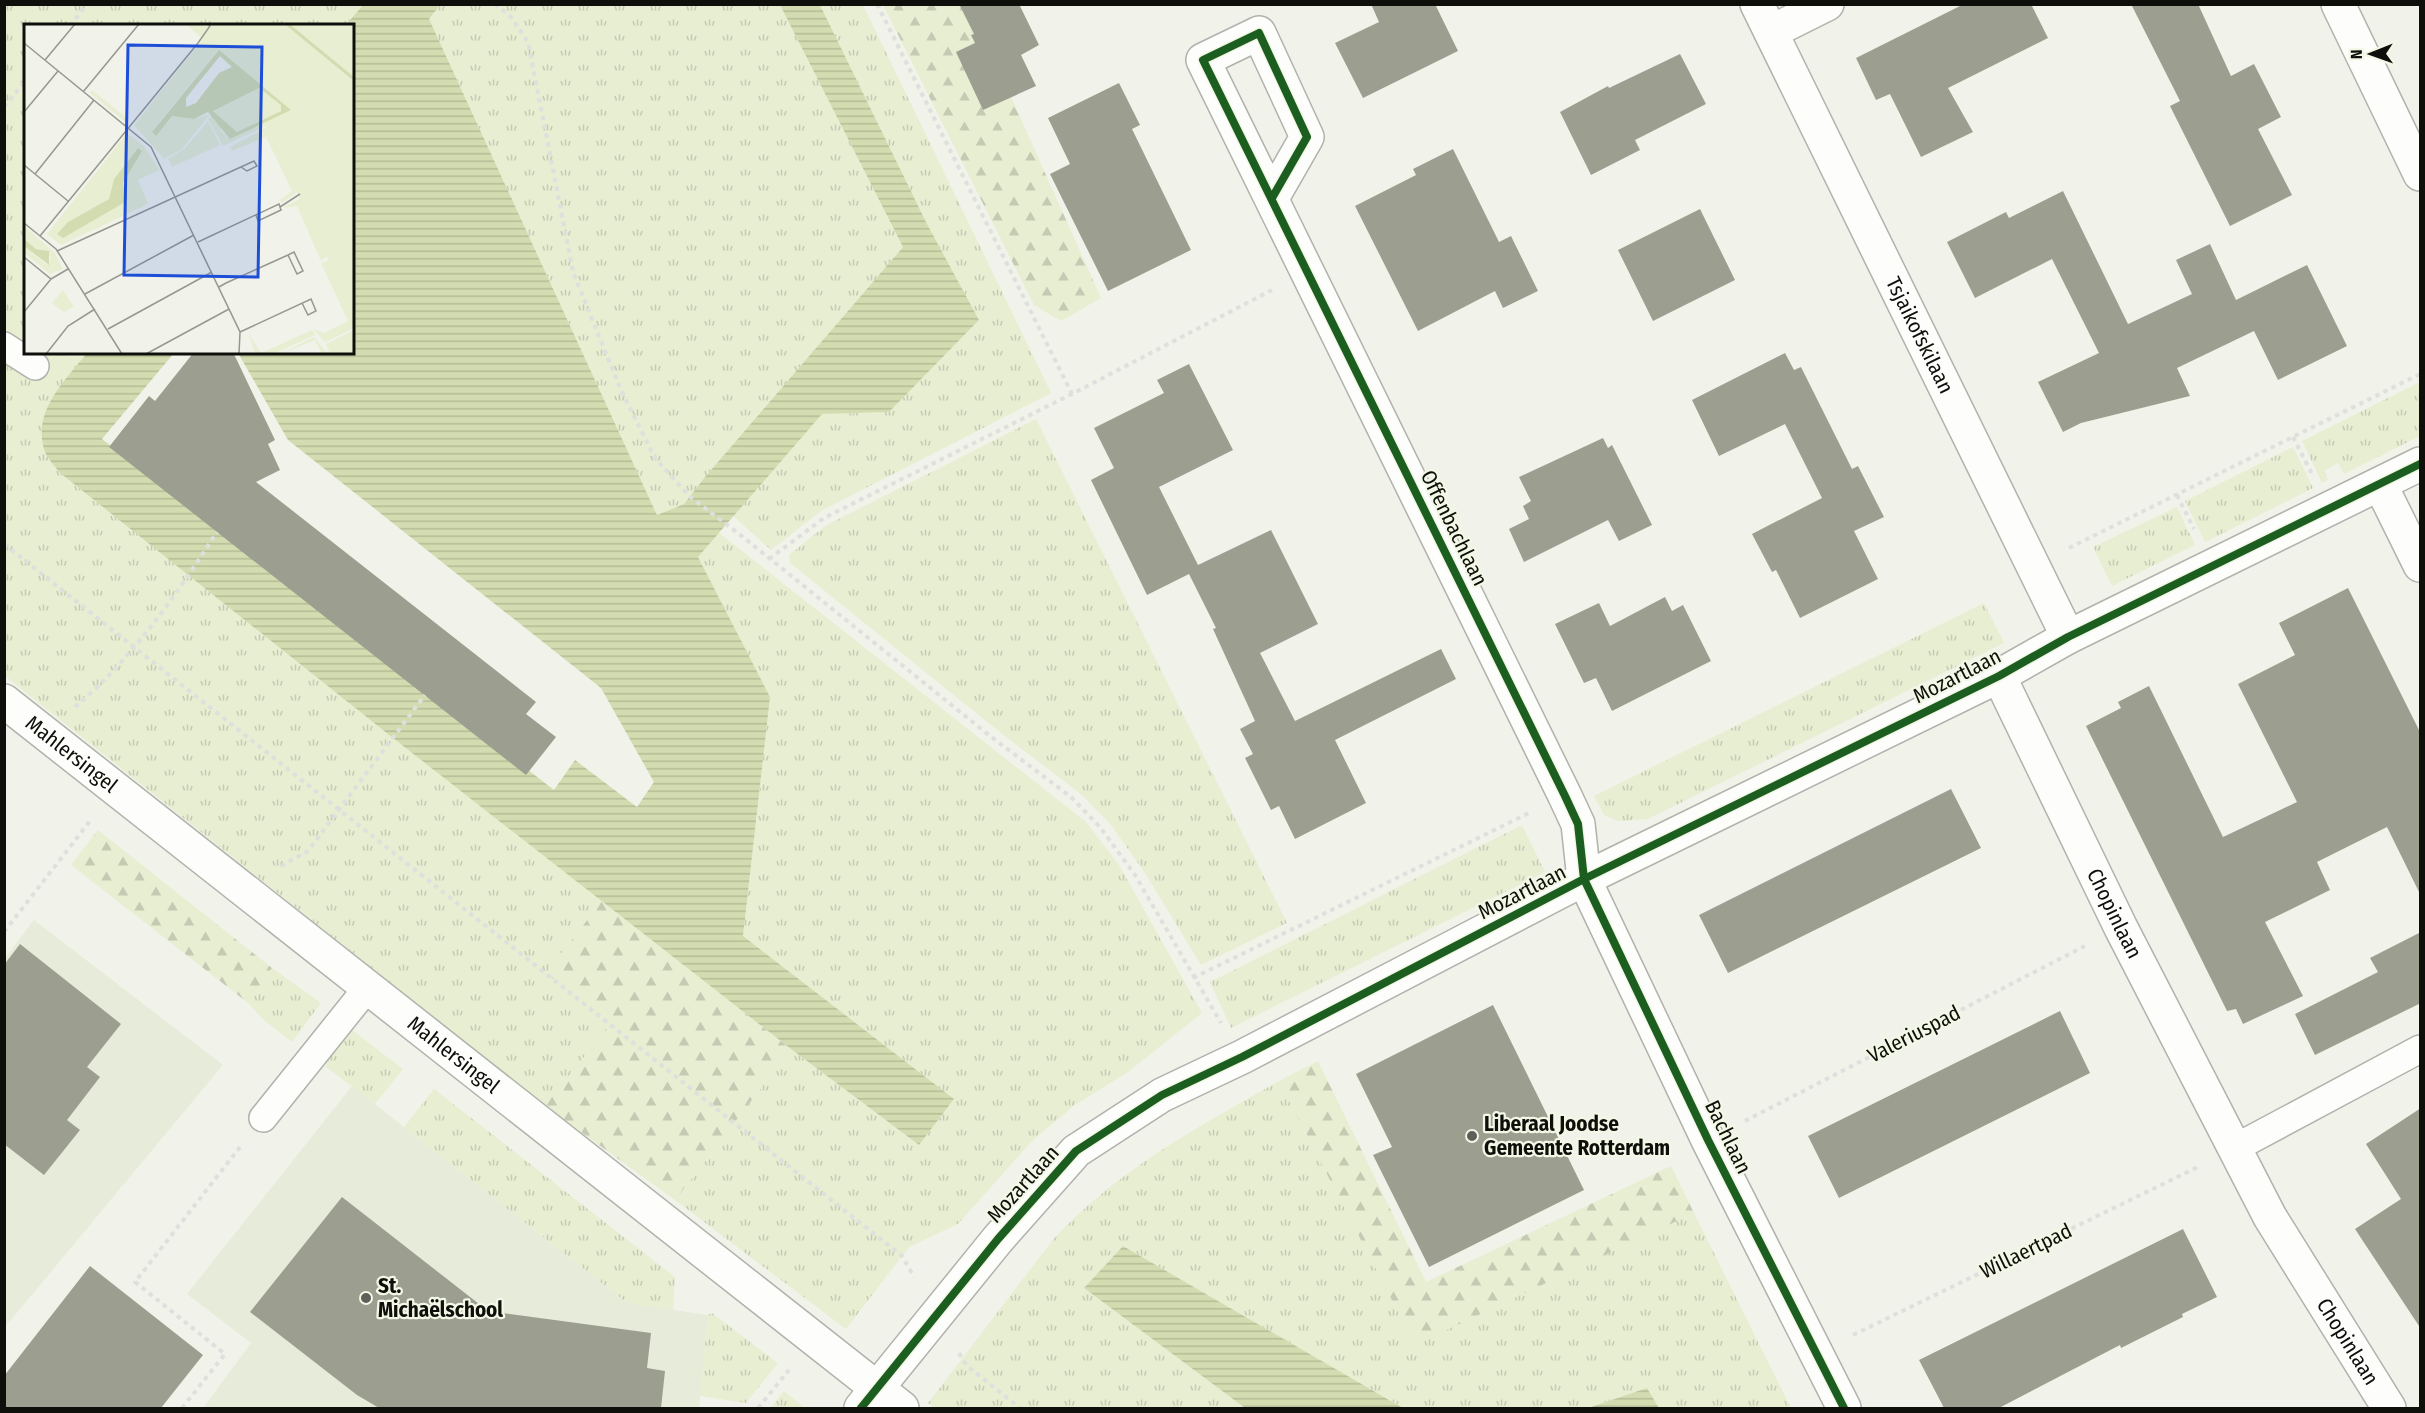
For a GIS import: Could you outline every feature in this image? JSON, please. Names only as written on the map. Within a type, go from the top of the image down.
[{"type":"street","name":"Tsjaikofskilaan","points":[[1827,4],[1764,18],[2068,637]]},
{"type":"street","points":[[2338,4],[2421,174]]},
{"type":"street","name":"Offenbachlaan","points":[[1272,198],[1578,824],[1584,879]]},
{"type":"street","name":"Mozartlaan","points":[[869,1398],[998,1239],[1076,1151],[1162,1095],[1242,1057],[1584,879],[1999,676],[2068,637],[2421,464]]},
{"type":"street","points":[[2380,484],[2421,565]]},
{"type":"street","name":"Chopinlaan","points":[[1999,676],[2121,928],[2271,1217],[2389,1408]]},
{"type":"street","name":"Mahlersingel","points":[[4,701],[814,1339],[869,1398],[902,1408]]},
{"type":"street","name":"Bachlaan","points":[[1584,879],[1708,1140],[1844,1408]]},
{"type":"lane","points":[[4,346],[35,366]]},
{"type":"lane","points":[[263,1118],[368,987]]},
{"type":"lane","points":[[2235,1148],[2421,1049]]},
{"type":"path","points":[[72,24],[87,4]]},
{"type":"path","points":[[495,4],[511,17],[528,42],[573,272],[620,388],[655,458],[689,496],[990,736],[1071,797],[1100,827],[1135,875],[1193,978],[1242,1057]]},
{"type":"path","points":[[877,4],[1072,394]]},
{"type":"path","points":[[4,106],[24,82]]},
{"type":"path","points":[[770,560],[824,518],[1072,394],[1308,272]]},
{"type":"path","points":[[2033,566],[2421,374]]},
{"type":"path","points":[[45,733],[92,692],[133,646],[190,574],[217,532]]},
{"type":"path","points":[[4,544],[902,1256],[967,1366],[1020,1408]]},
{"type":"path","points":[[242,890],[308,850],[425,695]]},
{"type":"path","points":[[4,932],[117,788]]},
{"type":"path","points":[[1193,978],[1565,796]]},
{"type":"path","points":[[182,1408],[225,1354],[135,1282],[263,1118]]},
{"type":"path","points":[[758,1408],[814,1339]]},
{"type":"shaded area","points":[[363,5],[440,5],[429,19],[657,515],[684,504],[903,247],[780,5],[820,5],[926,222],[979,320],[889,412],[822,414],[698,557],[770,697],[743,936],[954,1099],[919,1145],[791,1049],[393,738],[59,472],[45,452],[42,424],[46,411],[52,398],[86,354],[173,354],[102,439],[554,790],[575,760],[637,807],[654,782],[601,688],[288,440],[239,354],[354,354],[354,24],[347,24]]},
{"type":"shaded area","points":[[34,920],[223,1065],[5,1327],[5,958]]},
{"type":"shaded area","points":[[352,1086],[627,1303],[708,1315],[699,1408],[203,1408],[251,1343],[187,1294]]},
{"type":"shaded area","points":[[1123,1246],[1403,1408],[1245,1408],[1084,1288]]},
{"type":"shaded area","points":[[1647,1388],[1659,1408],[1588,1408]]},
{"type":"green space","points":[[441,4],[780,5],[903,247],[684,504],[657,515],[429,19]]},
{"type":"green space","points":[[4,5],[409,5],[354,25],[24,24],[24,354],[129,354],[59,471],[602,901],[546,973],[610,1025],[545,1106],[5,676]]},
{"type":"green space","points":[[820,5],[863,5],[1051,393],[821,511],[771,550],[732,515],[822,414],[889,412],[979,320],[926,222]]},
{"type":"green space","points":[[883,5],[970,5],[1101,298],[1061,321],[1034,305]]},
{"type":"green space","points":[[2420,382],[2420,436],[2344,474],[2338,463],[2324,471],[2328,480],[2322,483],[2302,441]]},
{"type":"green space","points":[[1036,419],[1287,923],[1201,965],[1145,873],[1111,825],[1082,795],[1001,733],[790,563],[789,555],[825,526]]},
{"type":"green space","points":[[2293,447],[2313,488],[2205,542],[2185,501]]},
{"type":"green space","points":[[2177,507],[2195,545],[2112,586],[2093,547]]},
{"type":"green space","points":[[718,532],[1086,822],[1119,865],[1202,1013],[1128,1072],[1075,1105],[1033,1140],[958,1224],[909,1247],[846,1329],[675,1200],[791,1049],[919,1145],[954,1099],[743,936],[770,697],[697,556]]},
{"type":"green space","points":[[1984,603],[2004,643],[1648,819],[1618,821],[1604,815],[1594,796]]},
{"type":"green space","points":[[1522,825],[1545,872],[1231,1028],[1210,982]]},
{"type":"green space","points":[[98,830],[272,968],[248,1003],[71,865]]},
{"type":"green space","points":[[602,901],[791,1049],[675,1200],[545,1106],[609,1025],[546,973]]},
{"type":"green space","points":[[272,968],[321,1003],[292,1042],[264,1020],[248,1003]]},
{"type":"green space","points":[[352,1030],[403,1069],[375,1104],[326,1067],[327,1061]]},
{"type":"green space","points":[[1318,1061],[1426,1282],[1671,1166],[1694,1213],[1415,1345],[1279,1081]]},
{"type":"green space","points":[[1279,1081],[1415,1344],[1694,1213],[1791,1408],[1659,1408],[1647,1388],[1588,1408],[1403,1408],[1123,1246],[1084,1288],[1245,1408],[935,1408],[928,1403],[1052,1241],[1077,1216],[1103,1193],[1159,1152]]},
{"type":"green space","points":[[434,1089],[675,1277],[673,1310],[627,1303],[404,1127]]},
{"type":"green space","points":[[712,1313],[778,1363],[746,1403],[700,1396],[708,1315]]},
{"type":"green space","points":[[784,1391],[805,1408],[770,1408]]},
{"type":"building","points":[[959,4],[1019,4],[1039,45],[1021,55],[1036,86],[983,110],[956,52],[975,43],[971,35],[974,34]]},
{"type":"building","points":[[1371,4],[1435,4],[1458,51],[1363,98],[1335,43],[1379,22]]},
{"type":"building","points":[[1964,4],[2031,4],[2048,38],[1948,88],[1973,132],[1921,157],[1890,94],[1876,100],[1856,58]]},
{"type":"building","points":[[2131,4],[2198,4],[2231,76],[2254,64],[2281,117],[2258,129],[2292,195],[2230,226],[2170,106],[2180,101]]},
{"type":"building","points":[[1680,54],[1706,104],[1635,140],[1640,150],[1591,175],[1560,112],[1608,86],[1609,88]]},
{"type":"building","points":[[1119,83],[1140,125],[1132,129],[1191,250],[1108,291],[1050,174],[1070,164],[1048,118]]},
{"type":"building","points":[[1453,149],[1499,242],[1511,236],[1538,291],[1503,308],[1495,291],[1418,331],[1355,206],[1416,175],[1413,169]]},
{"type":"building","points":[[2063,191],[2128,324],[2192,294],[2176,260],[2210,244],[2236,300],[2307,265],[2347,346],[2278,380],[2254,331],[2177,368],[2190,396],[2081,423],[2063,432],[2038,382],[2099,353],[2052,259],[1975,298],[1947,242],[2006,212],[2009,218]]},
{"type":"building","points":[[1700,209],[1735,280],[1653,321],[1618,250]]},
{"type":"building","points":[[1785,353],[1794,370],[1801,367],[1852,469],[1858,466],[1884,517],[1854,531],[1878,579],[1800,618],[1776,570],[1772,572],[1752,534],[1822,498],[1785,424],[1719,456],[1692,400]]},
{"type":"building","points":[[192,354],[234,354],[275,440],[268,444],[280,470],[256,482],[536,702],[526,714],[556,737],[526,775],[109,447],[149,396],[155,401]]},
{"type":"building","points":[[1189,364],[1233,450],[1159,487],[1198,565],[1271,530],[1318,624],[1260,653],[1295,721],[1441,649],[1456,679],[1335,740],[1366,803],[1295,839],[1279,806],[1271,810],[1245,758],[1253,754],[1240,729],[1255,721],[1213,629],[1216,628],[1189,574],[1147,595],[1091,480],[1114,468],[1094,428],[1164,393],[1157,380]]},
{"type":"building","points":[[1603,438],[1608,448],[1612,445],[1652,525],[1619,541],[1608,520],[1524,562],[1509,529],[1529,519],[1523,506],[1531,501],[1519,477]]},
{"type":"building","points":[[2348,588],[2421,734],[2421,896],[2387,827],[2317,862],[2330,890],[2265,922],[2303,996],[2243,1024],[2236,1009],[2227,1011],[2086,726],[2121,708],[2118,702],[2149,686],[2223,837],[2297,802],[2238,684],[2295,655],[2279,623]]},
{"type":"building","points":[[1665,597],[1672,611],[1683,605],[1711,661],[1612,711],[1596,678],[1584,683],[1555,624],[1599,603],[1610,626]]},
{"type":"building","points":[[1951,789],[1981,848],[1728,973],[1699,915]]},
{"type":"building","points":[[2421,932],[2421,1003],[2315,1055],[2295,1014],[2378,972],[2370,958]]},
{"type":"building","points":[[20,944],[121,1024],[87,1067],[100,1077],[67,1120],[80,1130],[44,1175],[4,1144],[4,965]]},
{"type":"building","name":"Liberaal Joodse Gemeente Rotterdam","points":[[1493,1005],[1584,1190],[1429,1267],[1373,1155],[1392,1147],[1356,1074]]},
{"type":"building","points":[[2060,1011],[2090,1073],[1839,1198],[1808,1136]]},
{"type":"building","points":[[2421,1108],[2421,1329],[2355,1229],[2401,1199],[2366,1144]]},
{"type":"building","name":"St. Michaëlschool","points":[[342,1197],[488,1311],[651,1333],[647,1368],[665,1371],[661,1408],[379,1408],[357,1395],[250,1312]]},
{"type":"building","points":[[2183,1229],[2217,1297],[2182,1314],[2183,1317],[2121,1348],[2120,1345],[1999,1408],[1944,1408],[1919,1360]]},
{"type":"building","points":[[90,1266],[203,1355],[161,1408],[4,1408],[4,1376]]},
{"type":"cycle path","points":[[1272,198],[1307,137],[1259,33],[1203,60],[1565,796],[1578,824],[1584,879],[1708,1140],[1844,1408]]},
{"type":"cycle path","points":[[861,1408],[998,1239],[1076,1151],[1162,1095],[1242,1057],[1584,879],[1999,676],[2068,637],[2420,464]]},
{"type":"place","name":"Liberaal Joodse Gemeente Rotterdam","points":[[1472,1136]]},
{"type":"place","name":"St. Michaëlschool","points":[[366,1298]]}]
